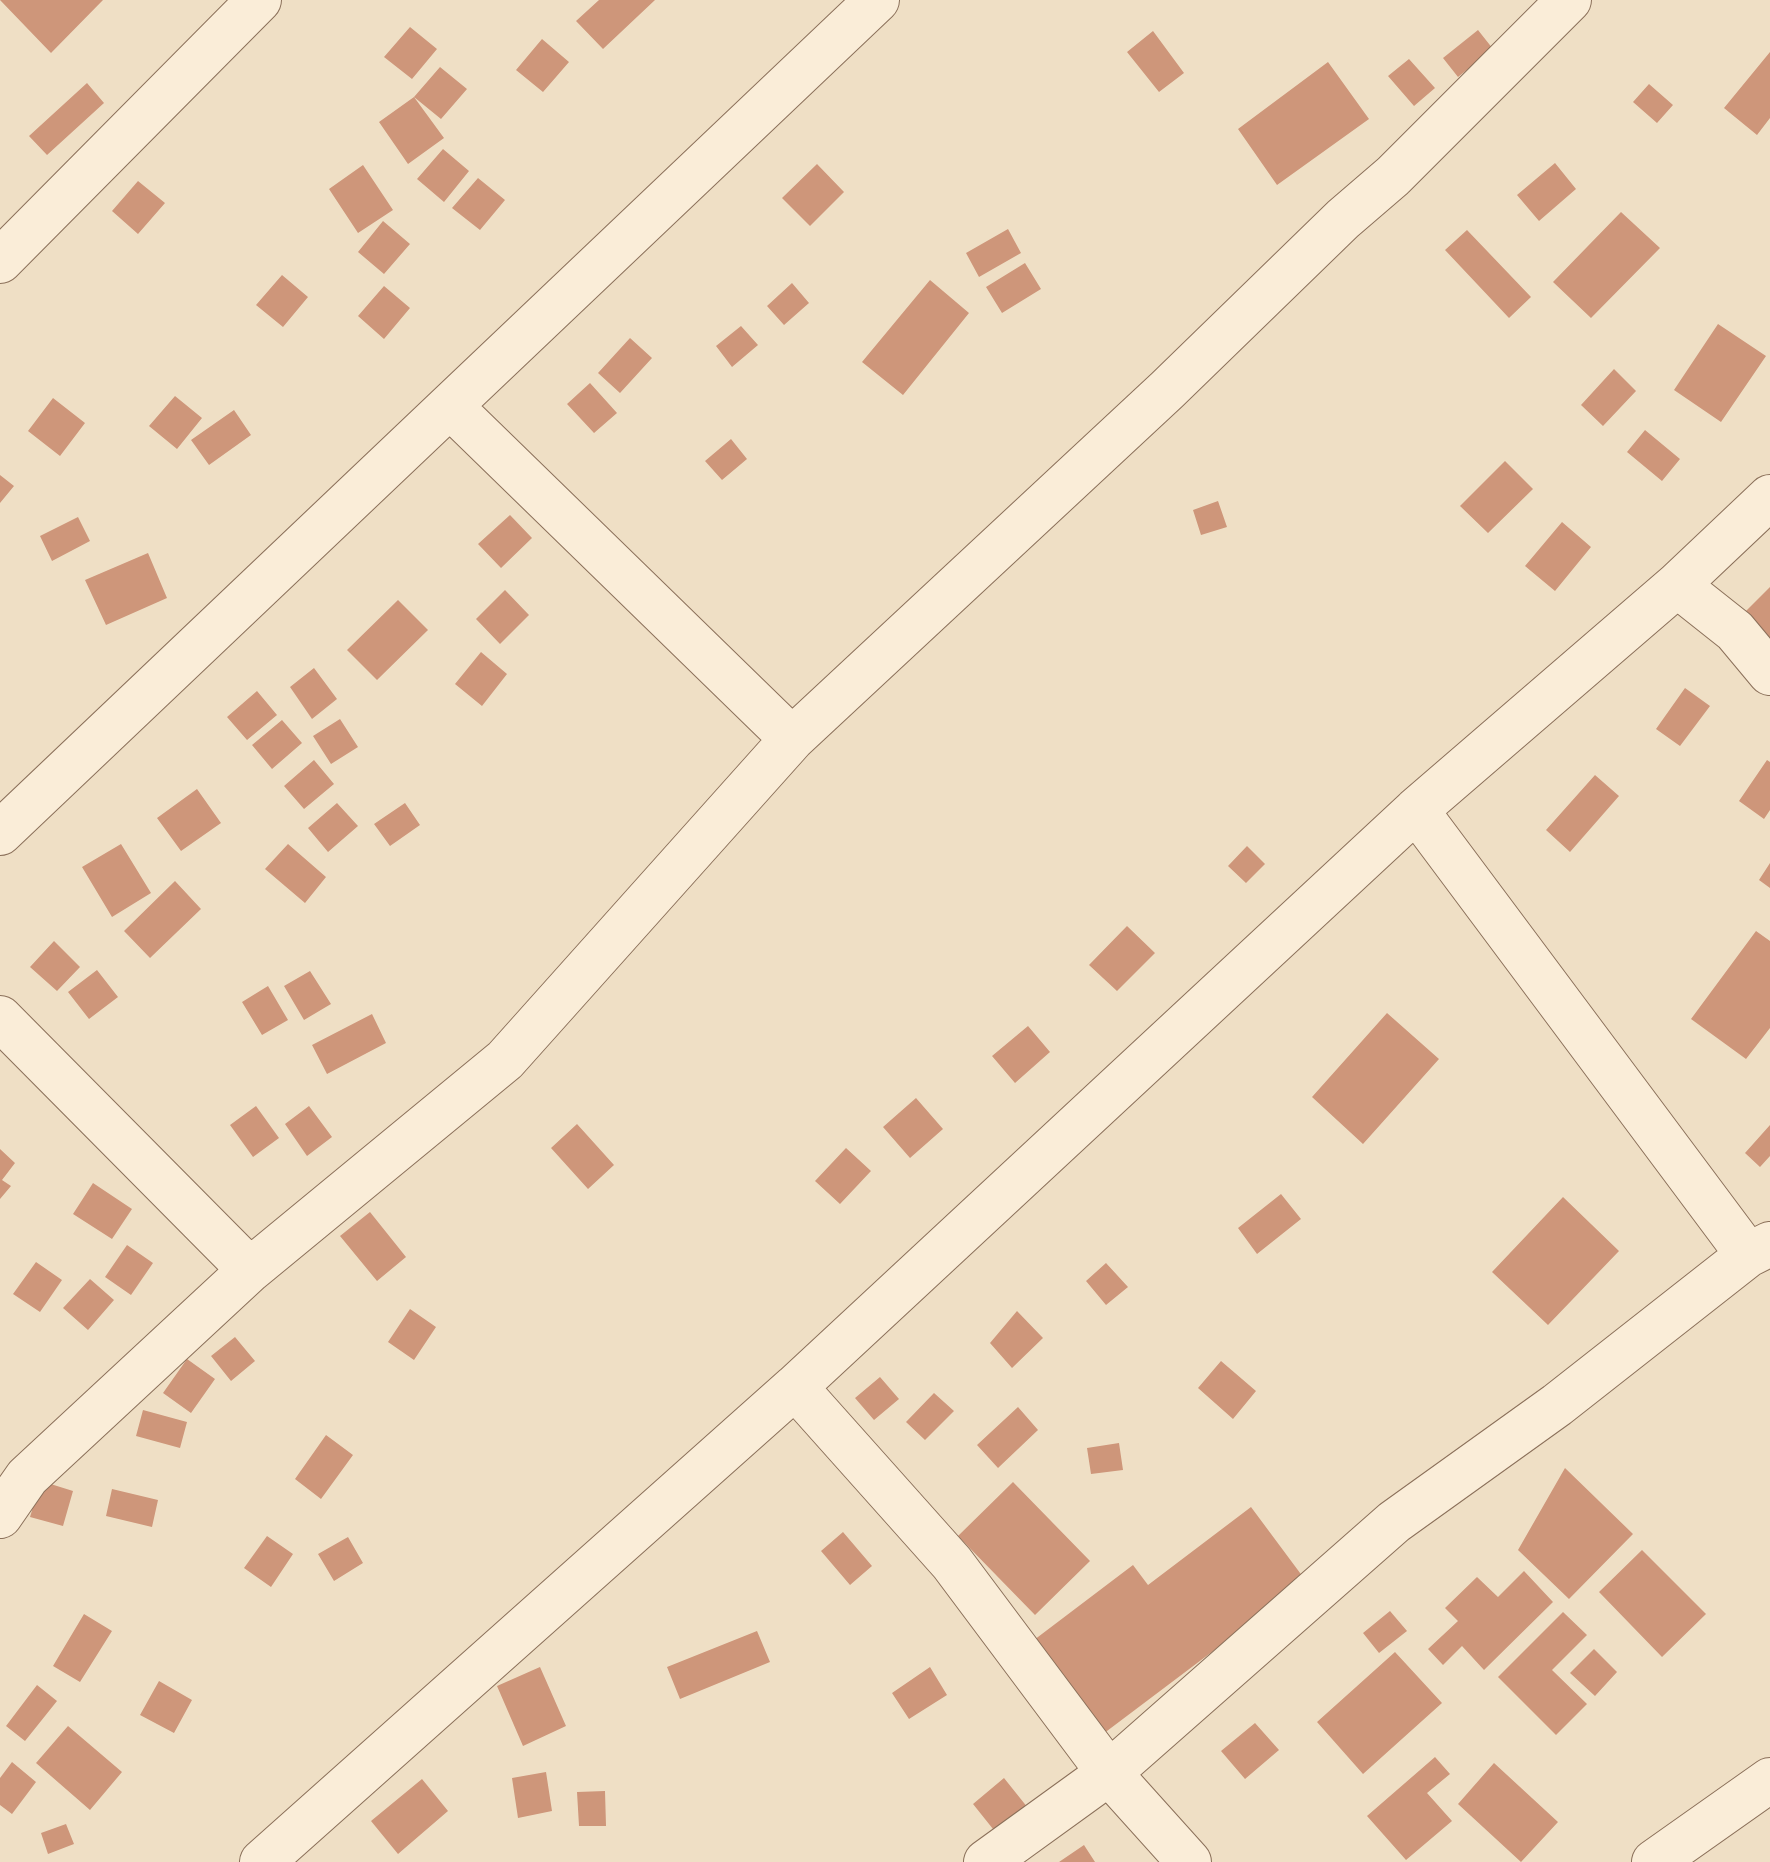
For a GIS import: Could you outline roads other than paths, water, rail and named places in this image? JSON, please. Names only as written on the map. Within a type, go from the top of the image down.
[{"type":"street","points":[[0,261],[259,0]]},
{"type":"street","points":[[0,833],[877,0]]},
{"type":"street","points":[[0,1516],[27,1477],[250,1270],[505,1060],[792,739],[1167,390],[1343,219],[1393,176],[1569,0]]},
{"type":"street","points":[[450,406],[792,739]]},
{"type":"street","points":[[262,1862],[795,1387],[1416,810],[1677,585],[1770,497]]},
{"type":"street","points":[[1677,585],[1735,631],[1770,673]]},
{"type":"street","points":[[986,1862],[1109,1773],[1394,1522],[1557,1405],[1759,1249],[1416,810]]},
{"type":"street","points":[[0,1018],[250,1270]]},
{"type":"street","points":[[795,1387],[952,1563],[1109,1773],[1189,1862]]},
{"type":"street","points":[[1654,1862],[1770,1780]]}]
